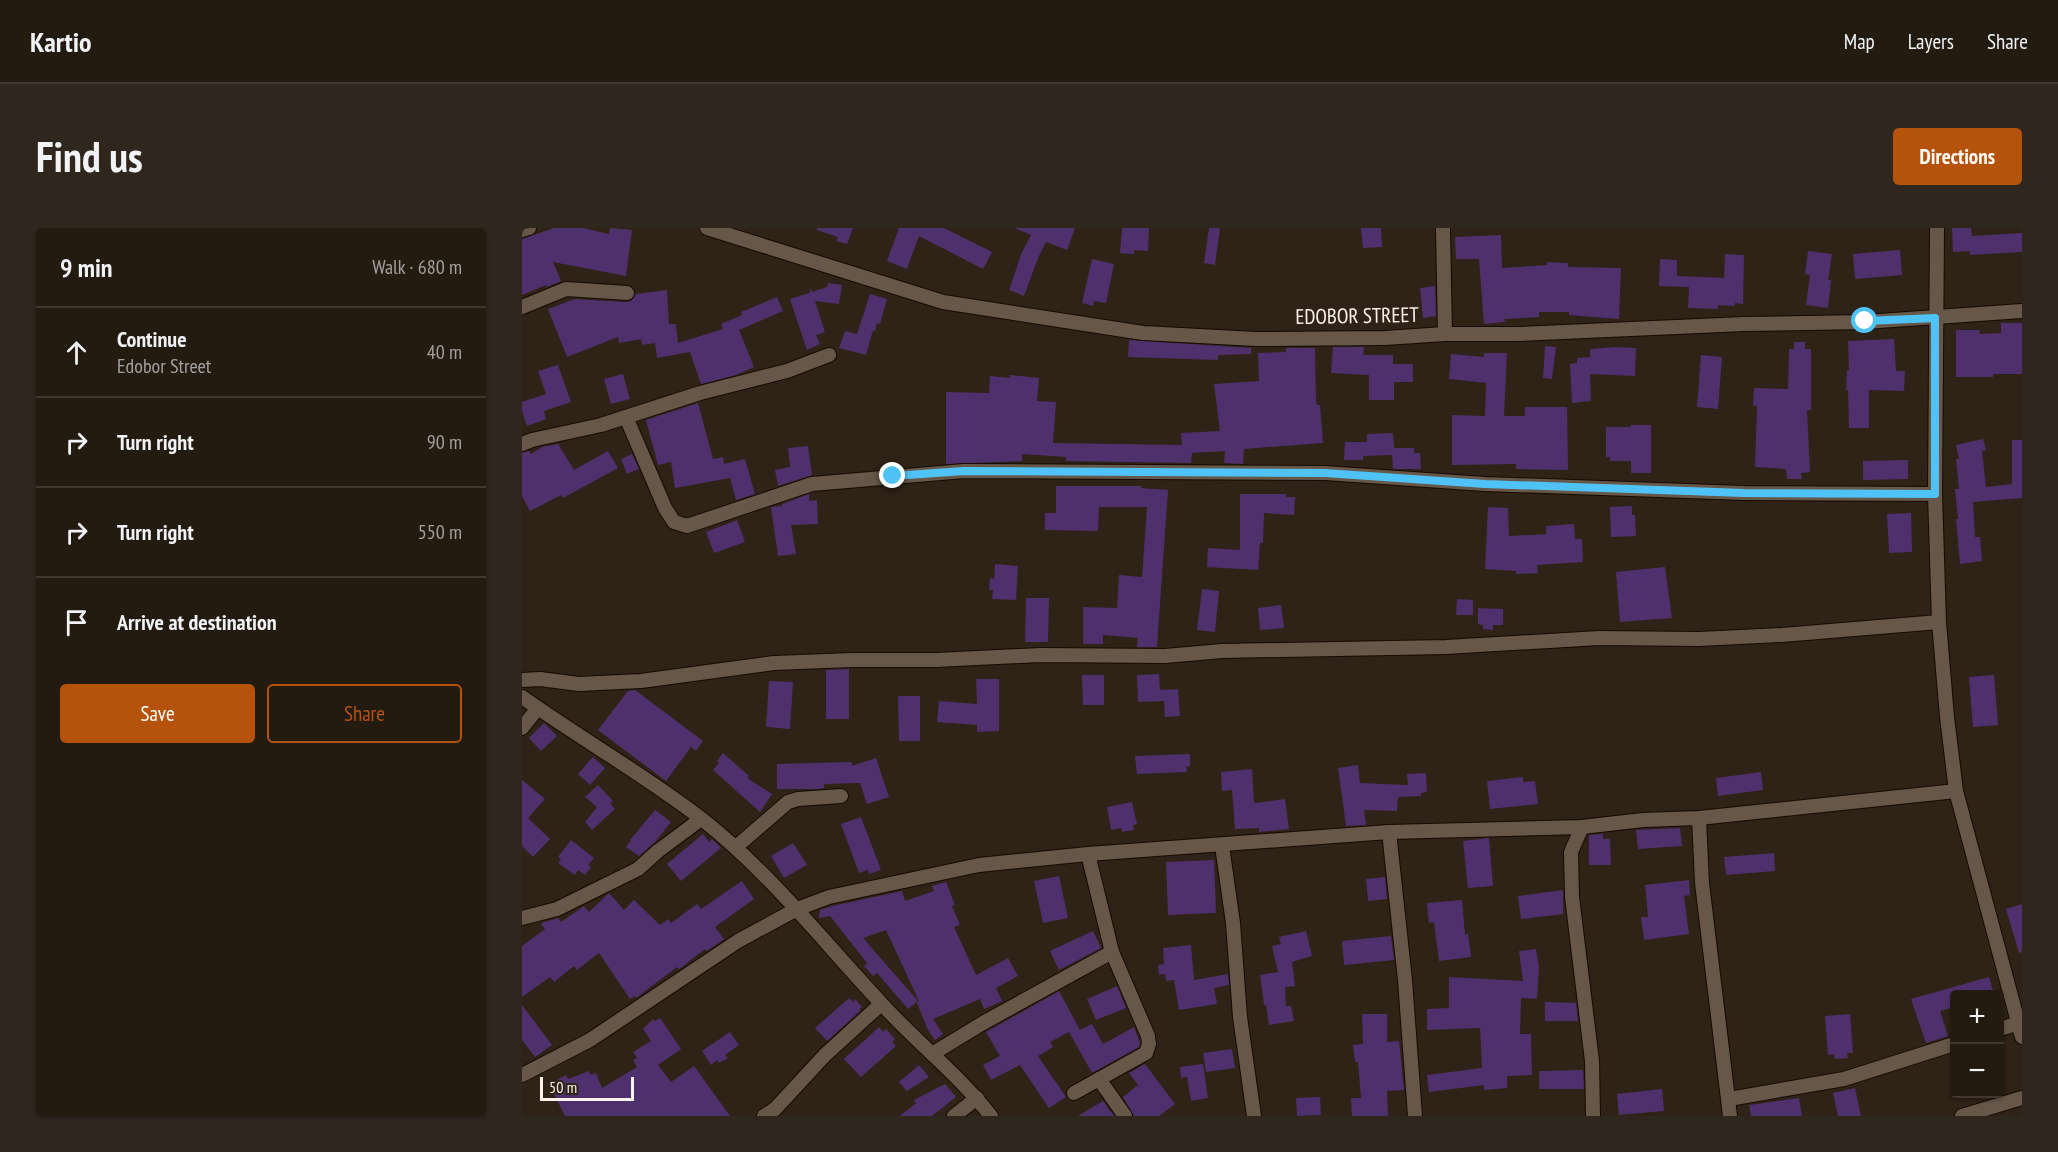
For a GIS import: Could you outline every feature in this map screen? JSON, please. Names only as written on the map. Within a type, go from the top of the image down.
[{"type":"street","points":[[522,230],[529,228]]},
{"type":"street","name":"EDOBOR STREET","points":[[707,228],[944,302],[1131,331],[1256,339],[1518,334],[1935,318],[2022,311]]},
{"type":"street","points":[[1443,228],[1445,334]]},
{"type":"street","points":[[1936,228],[1935,494],[1939,622],[1956,791],[2020,1030],[2004,1029]]},
{"type":"street","points":[[522,307],[566,289],[627,292]]},
{"type":"street","points":[[522,444],[601,425],[700,393],[787,371],[829,355]]},
{"type":"street","points":[[626,417],[665,508],[674,522],[687,526],[812,484],[964,471],[1325,473],[1497,485],[1744,493],[1935,494]]},
{"type":"street","points":[[522,680],[540,679],[579,684],[641,681],[774,663],[852,660],[1165,656],[1222,651],[1446,647],[1599,638],[1699,639],[1782,635],[1939,622]]},
{"type":"street","points":[[522,697],[701,819],[736,847],[797,909],[881,1004],[977,1098],[991,1116]]},
{"type":"street","points":[[522,728],[538,708]]},
{"type":"street","points":[[522,1075],[590,1040],[738,941],[797,909],[829,897],[979,865],[1088,854],[1389,832],[1582,827],[1642,820],[1699,818],[1956,791]]},
{"type":"street","points":[[736,847],[788,802],[798,799],[841,796]]},
{"type":"street","points":[[1699,818],[1702,883],[1730,1116]]},
{"type":"street","points":[[522,918],[556,909],[638,869],[701,819]]},
{"type":"street","points":[[1582,827],[1571,852],[1572,897],[1592,1060],[1593,1116]]},
{"type":"street","points":[[1389,832],[1405,980],[1415,1116]]},
{"type":"street","points":[[1222,846],[1233,923],[1240,1017],[1254,1116]]},
{"type":"street","points":[[1074,1093],[1146,1053],[1149,1044],[1148,1036],[1112,952],[1088,854]]},
{"type":"street","points":[[932,1054],[983,1023],[1112,952]]},
{"type":"street","points":[[764,1116],[775,1109],[825,1055],[881,1004]]},
{"type":"street","points":[[1729,1099],[1844,1079],[1950,1045]]},
{"type":"street","points":[[1099,1079],[1125,1116]]},
{"type":"street","points":[[954,1116],[977,1098]]},
{"type":"street","points":[[1962,1116],[2022,1098]]},
{"type":"building","points":[[554,228],[583,228],[609,234],[610,228],[632,230],[626,276],[553,262],[561,281],[522,295],[522,239]]},
{"type":"building","points":[[817,228],[853,228],[847,244],[836,241],[838,237],[817,230]]},
{"type":"building","points":[[899,228],[944,228],[992,252],[983,269],[919,236],[907,269],[887,261]]},
{"type":"building","points":[[1014,228],[1075,228],[1067,250],[1046,242],[1024,296],[1009,290],[1022,252],[1031,235]]},
{"type":"building","points":[[1122,228],[1149,228],[1148,251],[1134,250],[1134,254],[1120,253]]},
{"type":"building","points":[[1209,228],[1220,228],[1215,265],[1204,263]]},
{"type":"building","points":[[1361,228],[1381,228],[1382,247],[1363,248]]},
{"type":"building","points":[[1952,228],[1971,228],[1972,236],[2022,233],[2022,252],[1970,255],[1970,251],[1953,252]]},
{"type":"building","points":[[1501,235],[1502,268],[1547,265],[1547,262],[1568,263],[1568,267],[1621,268],[1619,319],[1569,315],[1569,312],[1539,312],[1539,317],[1504,319],[1505,322],[1484,324],[1479,259],[1456,259],[1455,237]]},
{"type":"building","points":[[1900,250],[1902,275],[1855,279],[1853,254]]},
{"type":"building","points":[[1808,251],[1832,254],[1828,280],[1831,280],[1828,308],[1806,305],[1810,275],[1805,274]]},
{"type":"building","points":[[1725,254],[1744,255],[1743,304],[1718,305],[1718,309],[1688,308],[1689,287],[1659,286],[1660,259],[1677,260],[1677,276],[1724,278]]},
{"type":"building","points":[[1092,259],[1114,264],[1106,303],[1094,301],[1093,306],[1082,303]]},
{"type":"building","points":[[828,283],[842,285],[839,304],[815,301],[825,332],[816,335],[820,344],[807,350],[790,299],[809,293],[811,288],[812,292],[827,287]]},
{"type":"building","points":[[1435,286],[1436,316],[1423,318],[1420,288]]},
{"type":"building","points":[[667,290],[669,324],[676,324],[678,343],[723,329],[721,324],[742,315],[741,312],[777,297],[783,311],[739,330],[754,367],[736,375],[701,384],[690,352],[657,358],[655,343],[642,345],[641,339],[619,343],[618,337],[567,357],[548,309],[575,299],[627,302],[631,301],[636,294]]},
{"type":"building","points":[[870,294],[887,299],[880,324],[877,323],[875,331],[873,330],[866,355],[839,348],[845,331],[857,334]]},
{"type":"building","points":[[2001,323],[2022,323],[2022,374],[1956,377],[1956,330],[1979,330],[1980,334],[2001,333]]},
{"type":"building","points":[[1894,339],[1896,371],[1905,371],[1904,391],[1869,390],[1869,428],[1849,428],[1848,390],[1846,390],[1847,370],[1849,370],[1848,341]]},
{"type":"building","points":[[1129,340],[1251,348],[1251,354],[1218,355],[1218,360],[1128,357]]},
{"type":"building","points":[[1794,342],[1805,342],[1805,349],[1811,349],[1811,410],[1807,410],[1810,472],[1801,473],[1802,479],[1787,479],[1786,469],[1755,467],[1757,406],[1753,406],[1754,388],[1788,389],[1789,349],[1794,349]]},
{"type":"building","points":[[1545,346],[1556,347],[1552,379],[1543,378]]},
{"type":"building","points":[[1333,347],[1364,347],[1363,355],[1393,355],[1393,364],[1413,364],[1413,382],[1394,382],[1394,400],[1369,400],[1369,375],[1331,373]]},
{"type":"building","points":[[1286,348],[1315,348],[1316,401],[1317,405],[1320,405],[1323,443],[1244,449],[1243,464],[1224,463],[1225,451],[1192,453],[1191,463],[1066,461],[1066,457],[1022,454],[1022,461],[946,464],[946,392],[989,393],[990,376],[1010,378],[1010,375],[1039,378],[1037,401],[1056,402],[1053,443],[1182,445],[1181,433],[1220,431],[1214,384],[1259,381],[1258,353],[1286,352]]},
{"type":"building","points":[[1636,348],[1635,376],[1590,374],[1591,401],[1572,403],[1570,364],[1577,363],[1577,358],[1590,357],[1590,349]]},
{"type":"building","points":[[1484,353],[1507,353],[1504,416],[1525,416],[1525,407],[1567,407],[1568,470],[1516,469],[1516,464],[1452,465],[1452,415],[1485,416],[1486,383],[1449,379],[1451,354],[1484,357]]},
{"type":"building","points":[[1701,355],[1722,357],[1718,409],[1697,407]]},
{"type":"building","points":[[558,365],[571,402],[544,411],[546,419],[527,426],[522,411],[522,402],[546,394],[538,371]]},
{"type":"building","points":[[623,374],[630,399],[611,404],[604,379]]},
{"type":"building","points":[[698,403],[713,459],[723,457],[724,464],[745,459],[755,494],[736,500],[730,478],[675,488],[671,462],[658,465],[646,420]]},
{"type":"building","points":[[1631,425],[1651,425],[1651,473],[1631,473],[1631,461],[1610,461],[1610,457],[1606,457],[1606,427],[1631,427]]},
{"type":"building","points":[[1393,433],[1394,448],[1414,448],[1414,453],[1420,453],[1421,469],[1393,469],[1392,455],[1363,456],[1363,460],[1344,460],[1345,442],[1367,442],[1367,434]]},
{"type":"building","points":[[1983,439],[1986,450],[1982,451],[1986,487],[2012,484],[2012,440],[2022,440],[2022,498],[1973,502],[1975,537],[1980,537],[1982,561],[1960,564],[1955,489],[1959,489],[1956,459],[1959,459],[1956,445]]},
{"type":"building","points":[[558,444],[574,470],[608,451],[618,468],[563,498],[561,495],[530,511],[522,496],[522,453],[529,451],[531,454],[542,447]]},
{"type":"building","points":[[808,446],[812,475],[778,486],[775,470],[790,467],[788,448]]},
{"type":"building","points":[[632,454],[639,469],[627,474],[621,459]]},
{"type":"building","points":[[1908,460],[1908,479],[1863,480],[1863,461]]},
{"type":"building","points":[[1056,486],[1141,486],[1141,488],[1168,490],[1157,647],[1137,647],[1138,638],[1103,635],[1103,644],[1083,644],[1083,607],[1117,608],[1119,575],[1142,577],[1147,507],[1099,507],[1098,531],[1045,530],[1045,513],[1056,513]]},
{"type":"building","points":[[809,494],[809,501],[817,500],[818,524],[791,525],[796,554],[778,556],[771,507],[782,506],[782,504]]},
{"type":"building","points":[[1240,494],[1286,494],[1286,497],[1295,497],[1294,515],[1264,513],[1263,543],[1260,543],[1258,570],[1207,567],[1208,548],[1240,550]]},
{"type":"building","points":[[1632,506],[1636,536],[1611,537],[1610,507]]},
{"type":"building","points":[[1488,507],[1508,508],[1509,536],[1546,534],[1546,526],[1574,524],[1575,539],[1582,539],[1583,562],[1537,565],[1538,573],[1516,574],[1516,571],[1485,569]]},
{"type":"building","points":[[1911,513],[1912,552],[1889,553],[1887,514]]},
{"type":"building","points":[[737,520],[745,542],[714,553],[706,532]]},
{"type":"building","points":[[995,564],[1018,566],[1016,600],[992,599],[993,590],[989,590],[990,578],[994,579]]},
{"type":"building","points":[[1665,567],[1672,618],[1620,622],[1616,572]]},
{"type":"building","points":[[1202,589],[1219,591],[1215,632],[1197,630]]},
{"type":"building","points":[[1026,598],[1049,598],[1048,642],[1025,642]]},
{"type":"building","points":[[1457,599],[1473,600],[1473,615],[1456,615]]},
{"type":"building","points":[[1281,605],[1284,628],[1260,630],[1258,608]]},
{"type":"building","points":[[1478,608],[1503,609],[1503,625],[1493,625],[1493,630],[1483,629],[1483,625],[1478,624]]},
{"type":"building","points":[[849,669],[849,719],[826,719],[826,670]]},
{"type":"building","points":[[1159,674],[1160,690],[1178,689],[1180,716],[1165,717],[1164,701],[1138,702],[1137,675]]},
{"type":"building","points":[[1082,675],[1104,675],[1104,705],[1083,705]]},
{"type":"building","points":[[1994,675],[1998,725],[1973,727],[1969,677]]},
{"type":"building","points":[[976,679],[999,679],[999,731],[977,732],[977,725],[937,722],[939,701],[977,704]]},
{"type":"building","points":[[769,681],[793,682],[790,729],[766,727]]},
{"type":"building","points":[[635,690],[703,741],[696,751],[691,747],[666,781],[598,730],[628,691]]},
{"type":"building","points":[[898,696],[920,696],[920,741],[899,741]]},
{"type":"building","points":[[544,723],[557,736],[541,751],[529,738]]},
{"type":"building","points":[[723,753],[749,776],[747,778],[772,794],[760,812],[713,770]]},
{"type":"building","points":[[1190,754],[1190,766],[1186,767],[1187,772],[1137,774],[1135,756]]},
{"type":"building","points":[[593,757],[605,768],[590,785],[578,774]]},
{"type":"building","points":[[876,758],[889,797],[867,804],[860,783],[824,784],[824,788],[818,789],[777,789],[777,764],[852,762],[852,766]]},
{"type":"building","points":[[1358,765],[1360,783],[1408,785],[1407,774],[1426,773],[1427,792],[1421,793],[1421,796],[1398,797],[1397,811],[1364,810],[1366,825],[1346,826],[1338,768]]},
{"type":"building","points":[[1252,769],[1254,803],[1285,799],[1289,829],[1259,832],[1259,828],[1235,829],[1232,790],[1222,791],[1221,772]]},
{"type":"building","points":[[1761,772],[1763,790],[1718,796],[1716,778]]},
{"type":"building","points":[[1523,777],[1523,782],[1535,781],[1538,804],[1490,809],[1487,781]]},
{"type":"building","points":[[522,780],[545,799],[528,818],[550,839],[533,857],[522,846]]},
{"type":"building","points":[[598,785],[613,801],[610,803],[615,809],[592,830],[585,822],[597,807],[585,797]]},
{"type":"building","points":[[1132,802],[1137,824],[1133,825],[1134,830],[1122,832],[1121,828],[1111,830],[1107,807]]},
{"type":"building","points":[[655,810],[671,822],[655,842],[639,856],[626,847]]},
{"type":"building","points":[[861,817],[881,870],[869,874],[868,870],[859,873],[841,824]]},
{"type":"building","points":[[1680,828],[1682,846],[1638,849],[1636,830]]},
{"type":"building","points":[[703,834],[709,842],[712,839],[721,848],[681,881],[667,864]]},
{"type":"building","points":[[1603,834],[1603,839],[1610,839],[1611,865],[1589,865],[1589,835]]},
{"type":"building","points":[[1489,838],[1493,886],[1468,888],[1463,841]]},
{"type":"building","points":[[571,840],[594,858],[588,865],[591,867],[585,875],[578,870],[575,875],[558,863],[561,859],[558,857]]},
{"type":"building","points":[[793,843],[807,865],[784,878],[771,856]]},
{"type":"building","points":[[1774,853],[1775,871],[1726,875],[1724,857]]},
{"type":"building","points":[[1214,860],[1216,913],[1168,915],[1166,862]]},
{"type":"building","points":[[1059,876],[1068,918],[1043,923],[1034,881]]},
{"type":"building","points":[[1385,877],[1387,899],[1368,901],[1366,879]]},
{"type":"building","points":[[1689,880],[1690,895],[1684,896],[1689,934],[1644,940],[1641,917],[1648,917],[1645,885]]},
{"type":"building","points":[[742,881],[754,899],[715,927],[724,939],[707,951],[705,949],[679,969],[677,967],[636,998],[635,996],[630,999],[599,953],[577,970],[574,966],[554,982],[550,977],[522,997],[522,946],[545,929],[541,924],[544,922],[558,918],[561,922],[584,906],[589,912],[609,893],[624,910],[634,900],[660,925],[668,919],[671,923],[697,904],[701,909]]},
{"type":"building","points":[[946,882],[960,925],[954,927],[976,975],[1008,958],[1018,976],[996,988],[1002,1001],[984,1009],[980,999],[933,1019],[943,1034],[935,1040],[928,1030],[917,1003],[919,1001],[886,930],[863,938],[918,1001],[908,1009],[877,973],[873,976],[864,966],[867,963],[830,916],[819,918],[820,910],[832,906],[902,891],[905,901],[934,891],[932,886]]},
{"type":"building","points":[[1563,890],[1563,914],[1521,919],[1518,896]]},
{"type":"building","points":[[1462,900],[1465,935],[1468,934],[1471,957],[1439,961],[1434,922],[1429,923],[1427,903]]},
{"type":"building","points":[[2022,904],[2022,952],[2019,953],[2006,909]]},
{"type":"building","points":[[1093,931],[1101,948],[1059,970],[1050,951]]},
{"type":"building","points":[[1306,931],[1312,956],[1292,962],[1295,986],[1285,987],[1286,1006],[1291,1006],[1294,1021],[1269,1025],[1260,975],[1278,972],[1272,946],[1281,944],[1279,937]]},
{"type":"building","points":[[1391,936],[1394,960],[1344,965],[1342,941]]},
{"type":"building","points":[[1191,945],[1194,980],[1228,974],[1229,985],[1214,988],[1217,1004],[1179,1010],[1174,980],[1166,981],[1165,974],[1159,975],[1158,965],[1164,964],[1163,948]]},
{"type":"building","points":[[1536,949],[1539,967],[1537,999],[1521,998],[1520,1034],[1531,1034],[1532,1075],[1507,1076],[1507,1088],[1484,1090],[1484,1085],[1429,1092],[1427,1075],[1482,1068],[1480,1028],[1427,1030],[1427,1009],[1449,1008],[1449,977],[1523,981],[1519,951]]},
{"type":"building","points":[[1989,977],[1993,990],[1950,990],[1950,1008],[1940,1011],[1948,1036],[1926,1043],[1911,999]]},
{"type":"building","points":[[1117,986],[1126,1008],[1096,1020],[1087,999]]},
{"type":"building","points":[[1059,991],[1080,1030],[1092,1024],[1103,1044],[1134,1027],[1140,1043],[1139,1047],[1092,1073],[1069,1032],[1050,1042],[1053,1047],[1038,1056],[1066,1097],[1049,1108],[1020,1065],[991,1080],[983,1065],[1000,1056],[986,1032]]},
{"type":"building","points":[[849,998],[853,1002],[855,999],[862,1007],[859,1009],[861,1010],[827,1041],[815,1028]]},
{"type":"building","points":[[1545,1002],[1576,1003],[1578,1021],[1545,1021]]},
{"type":"building","points":[[522,1005],[552,1045],[535,1057],[522,1040]]},
{"type":"building","points":[[1362,1014],[1387,1014],[1387,1042],[1399,1041],[1404,1090],[1387,1091],[1388,1116],[1352,1116],[1351,1098],[1361,1098],[1358,1062],[1355,1062],[1353,1045],[1363,1044]]},
{"type":"building","points":[[1850,1014],[1853,1053],[1847,1053],[1848,1058],[1835,1059],[1834,1054],[1828,1055],[1825,1016]]},
{"type":"building","points":[[660,1018],[681,1049],[658,1065],[671,1082],[694,1066],[730,1116],[565,1116],[549,1084],[566,1075],[568,1079],[589,1071],[591,1075],[596,1073],[602,1088],[637,1067],[633,1060],[637,1058],[633,1052],[651,1041],[643,1029],[653,1019],[655,1021]]},
{"type":"building","points":[[879,1027],[883,1032],[886,1029],[895,1039],[892,1042],[896,1046],[861,1077],[844,1059]]},
{"type":"building","points":[[730,1032],[739,1045],[725,1055],[728,1058],[719,1063],[717,1060],[711,1065],[702,1051]]},
{"type":"building","points":[[1232,1049],[1235,1068],[1206,1072],[1203,1053]]},
{"type":"building","points":[[1145,1064],[1175,1104],[1159,1116],[1134,1116],[1123,1097],[1138,1085],[1129,1073]]},
{"type":"building","points":[[1203,1064],[1208,1098],[1191,1101],[1187,1077],[1181,1078],[1180,1067]]},
{"type":"building","points":[[919,1065],[929,1077],[907,1091],[899,1082]]},
{"type":"building","points":[[1583,1070],[1584,1089],[1539,1089],[1539,1071]]},
{"type":"building","points":[[945,1084],[956,1097],[932,1116],[900,1116],[916,1103],[914,1100]]},
{"type":"building","points":[[1855,1088],[1861,1116],[1838,1116],[1833,1093]]},
{"type":"building","points":[[1662,1089],[1664,1111],[1619,1115],[1617,1094]]},
{"type":"building","points":[[1320,1097],[1321,1115],[1297,1116],[1296,1098]]},
{"type":"building","points":[[1799,1098],[1802,1116],[1751,1116],[1749,1105]]},
{"type":"building","points":[[1103,1101],[1114,1116],[1078,1116]]},
{"type":"route","points":[[893,476],[964,471],[1325,473],[1485,484],[1744,493],[1935,494],[1935,318],[1865,321]]}]
